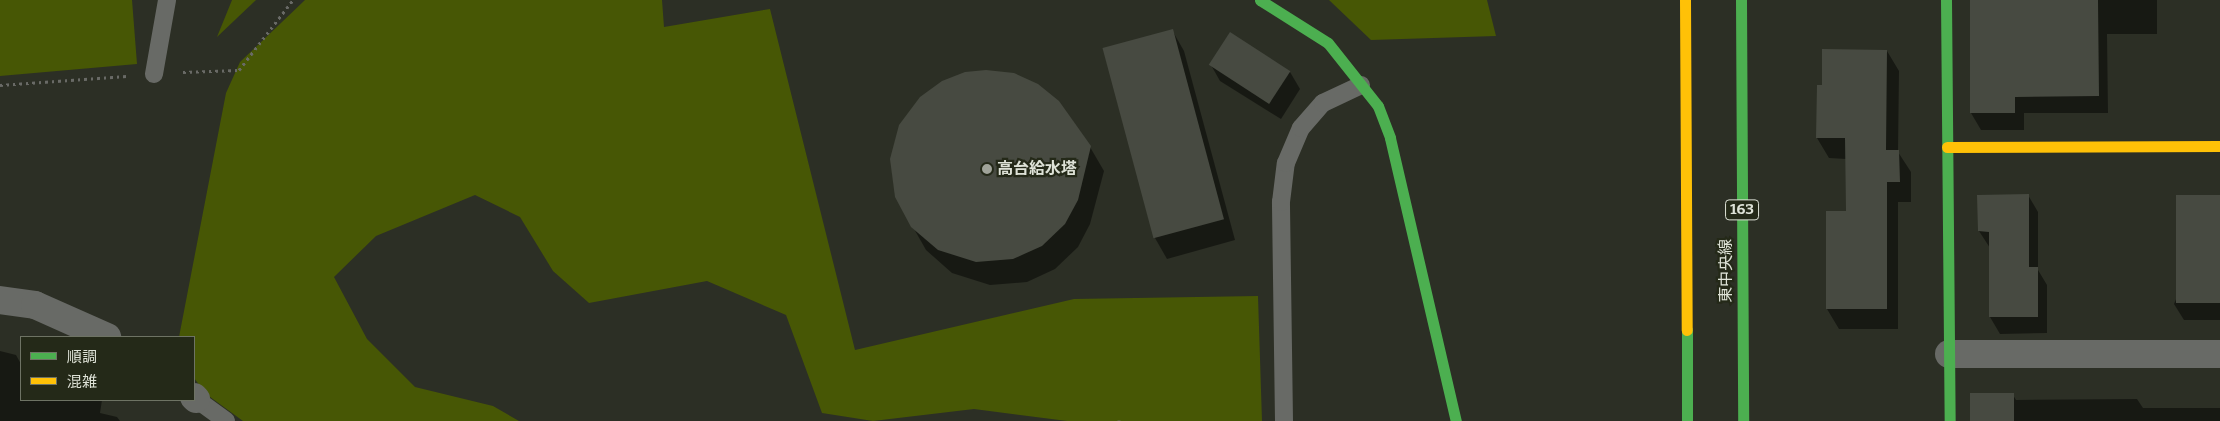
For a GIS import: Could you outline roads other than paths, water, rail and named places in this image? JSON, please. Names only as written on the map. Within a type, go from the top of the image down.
[{"type":"main road","points":[[1260,0],[1288,15],[1328,43],[1378,106],[1390,138],[1456,421]]},
{"type":"main road","points":[[1685,0],[1687,421]]},
{"type":"main road","name":"東中央線","points":[[1741,0],[1743,421]]},
{"type":"main road","points":[[1946,0],[1950,421]]},
{"type":"main road","points":[[1947,147],[2220,146]]},
{"type":"street","points":[[0,300],[35,305],[105,336]]},
{"type":"street","points":[[1949,354],[2220,354]]},
{"type":"lane","points":[[154,74],[167,0]]},
{"type":"lane","points":[[1284,421],[1281,202],[1286,162],[1301,128],[1322,103],[1361,85]]},
{"type":"lane","points":[[195,398],[226,421]]},
{"type":"place","name":"高台給水塔","points":[[987,169]]}]
